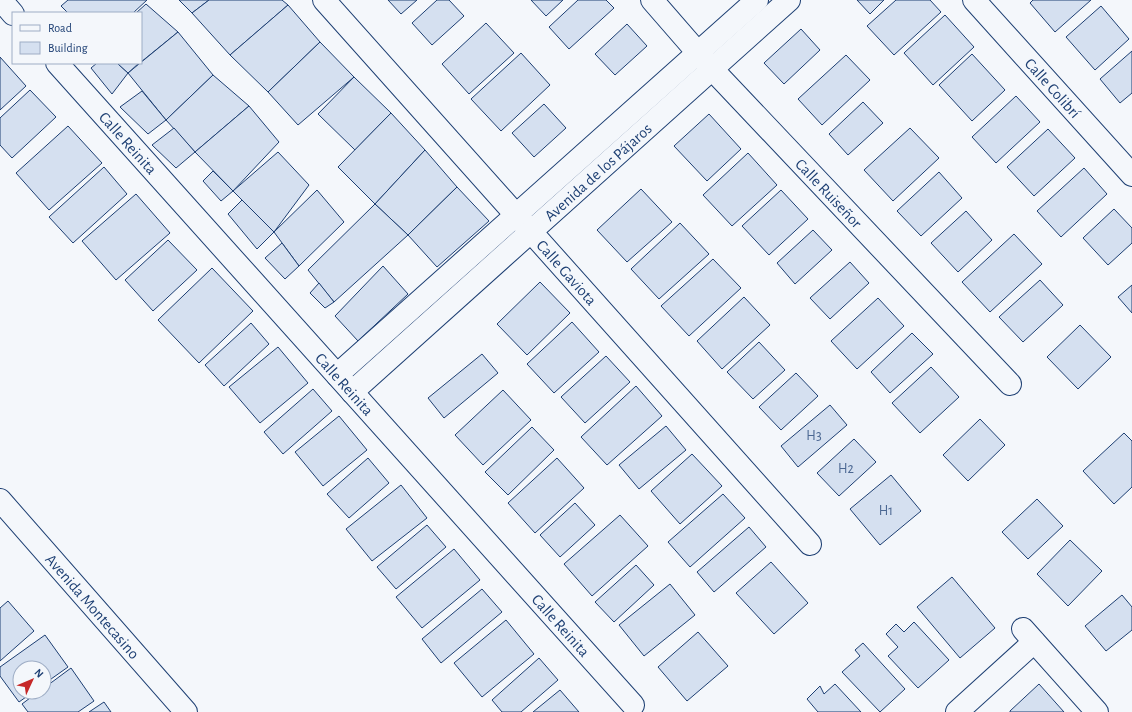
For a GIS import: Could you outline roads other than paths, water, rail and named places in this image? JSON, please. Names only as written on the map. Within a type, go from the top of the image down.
[{"type":"street","points":[[1,0],[12,13]]},
{"type":"street","name":"Calle Gaviota","points":[[324,0],[517,214],[810,544]]},
{"type":"street","name":"Calle Ruiseñor","points":[[652,0],[712,69],[1010,384]]},
{"type":"street","name":"Avenida de los Pájaros","points":[[337,375],[756,0]]},
{"type":"street","name":"Avenida de los Pájaros","points":[[352,392],[789,0]]},
{"type":"street","name":"Calle Colibrí","points":[[974,0],[1132,175]]},
{"type":"street","name":"Calle Reinita","points":[[58,64],[633,705]]},
{"type":"street","name":"Avenida Montecasino","points":[[0,500],[186,712]]},
{"type":"street","points":[[957,712],[1028,635],[1097,712]]}]
